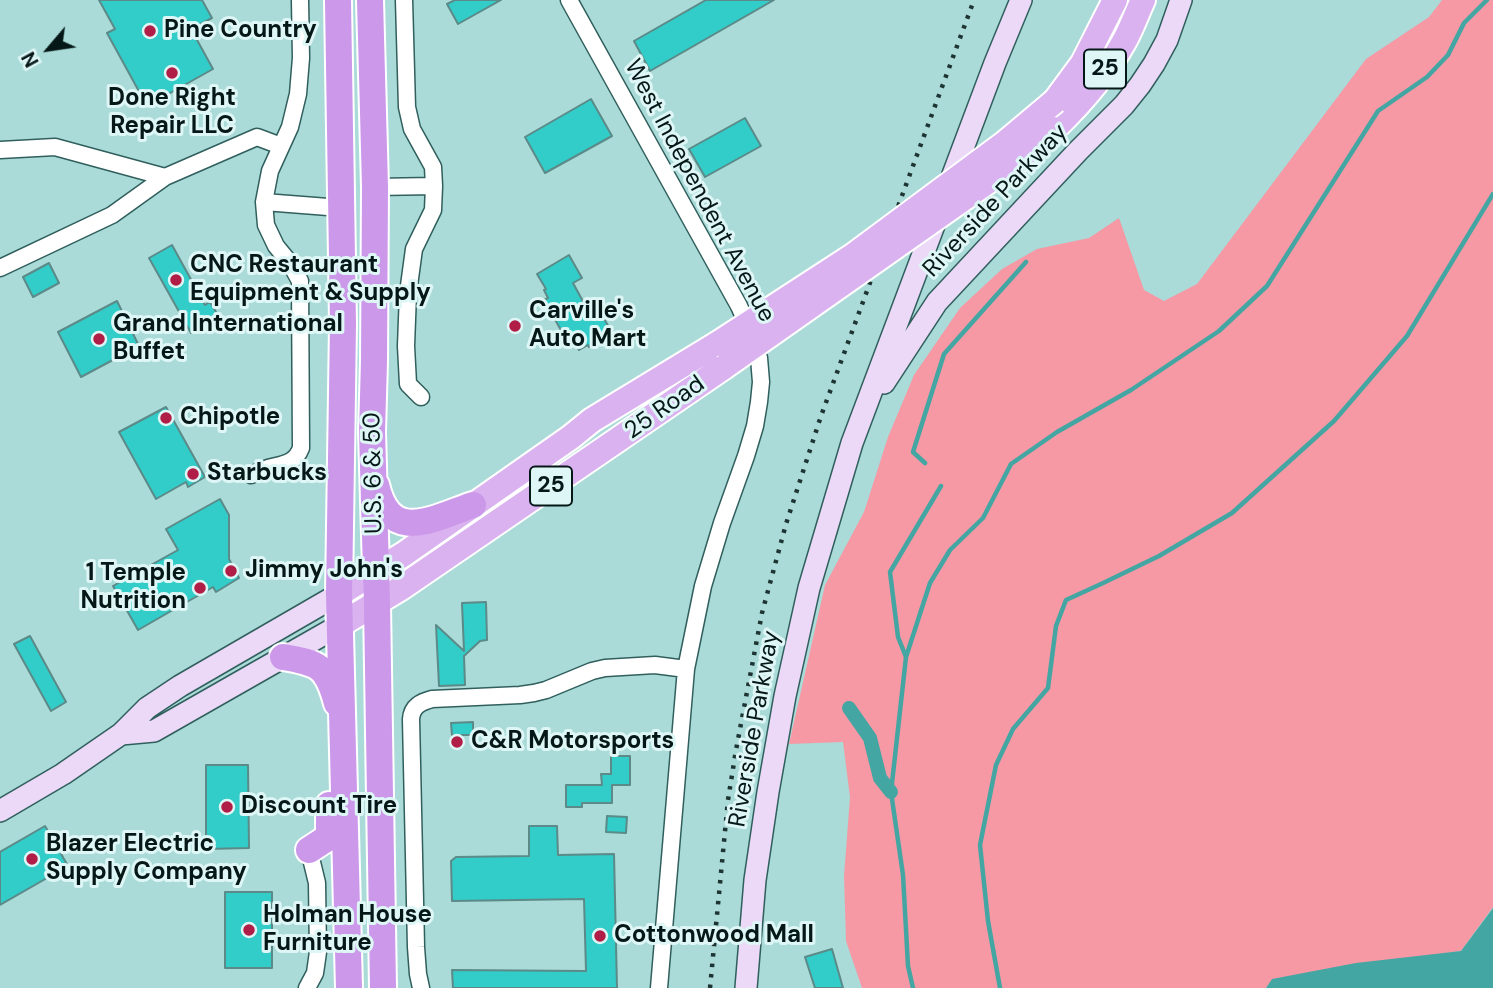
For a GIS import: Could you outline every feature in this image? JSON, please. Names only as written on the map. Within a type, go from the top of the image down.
[{"type":"highway","name":"U.S. 6 & 50","points":[[338,0],[344,324],[339,594],[349,988]]},
{"type":"highway","points":[[353,0],[355,145],[363,173],[375,187]]},
{"type":"highway","name":"U.S. 6 & 50","points":[[370,0],[375,187],[372,432],[383,988]]},
{"type":"highway","points":[[341,208],[351,212],[357,226],[361,262],[362,324],[374,360]]},
{"type":"highway","points":[[372,432],[376,489],[386,510],[393,517],[411,524],[421,523],[472,505]]},
{"type":"highway","points":[[283,657],[307,661],[324,671],[333,687],[344,734],[329,771],[329,837],[309,850]]},
{"type":"highway","points":[[346,841],[363,902],[366,988]]},
{"type":"main road","name":"Riverside Parkway","points":[[746,988],[755,880],[768,792],[785,696],[809,588],[852,443],[1021,0]]},
{"type":"main road","name":"25 Road","points":[[121,734],[154,731],[377,604],[721,355],[1005,143],[1055,102],[1083,63],[1115,0]]},
{"type":"main road","name":"25 Road","points":[[0,811],[63,774],[121,734],[146,708],[180,686],[398,558],[592,420],[721,355],[1030,152],[1080,103],[1104,71],[1125,40],[1143,0]]},
{"type":"main road","name":"Riverside Parkway","points":[[852,443],[888,376],[937,302],[1140,85],[1167,40],[1181,0]]},
{"type":"street","points":[[251,475],[290,462],[301,448],[300,281],[290,262],[276,246],[266,225],[264,202],[271,171],[290,127],[298,94],[301,58],[300,0]]},
{"type":"street","points":[[404,0],[407,107],[412,129],[433,167],[434,186],[433,210],[414,249],[408,293],[408,384],[421,397]]},
{"type":"street","name":"West Independent Avenue","points":[[569,0],[739,306],[759,358],[761,382],[755,426],[705,576],[686,669],[660,988]]},
{"type":"street","points":[[0,268],[112,215],[165,177],[257,137],[281,146]]},
{"type":"street","points":[[0,150],[55,147],[165,177]]},
{"type":"street","points":[[375,187],[434,186]]},
{"type":"street","points":[[264,202],[341,208]]},
{"type":"street","points":[[421,988],[416,947],[411,719],[414,708],[432,699],[534,693],[604,668],[655,665],[686,669]]},
{"type":"street","points":[[307,988],[314,973],[318,952],[317,884],[309,850]]},
{"type":"shaded area","points":[[1442,0],[1493,0],[1493,907],[1461,951],[1273,979],[1266,988],[862,988],[846,941],[844,876],[850,797],[843,742],[789,744],[825,585],[864,512],[888,437],[914,375],[960,308],[1002,269],[1037,249],[1089,238],[1119,218],[1144,290],[1164,301],[1197,284],[1366,59],[1429,17]]},
{"type":"water","points":[[1493,908],[1493,988],[1266,988],[1272,979],[1356,963],[1461,951]]},
{"type":"building","points":[[99,0],[202,0],[212,18],[191,29],[213,69],[147,106],[107,33],[115,29]]},
{"type":"building","points":[[455,0],[501,0],[458,24],[447,4]]},
{"type":"building","points":[[706,0],[774,0],[650,71],[634,41]]},
{"type":"building","points":[[591,99],[612,136],[545,173],[525,137]]},
{"type":"building","points":[[745,118],[761,146],[705,177],[689,149]]},
{"type":"building","name":"CNC Restaurant Equipment & Supply","points":[[172,245],[205,305],[210,302],[219,317],[191,333],[149,258]]},
{"type":"building","points":[[569,255],[582,278],[573,283],[591,316],[600,312],[613,334],[579,350],[571,335],[569,336],[566,330],[562,332],[544,300],[548,298],[544,290],[546,289],[537,274]]},
{"type":"building","points":[[49,263],[59,283],[33,297],[23,277]]},
{"type":"building","name":"Grand International Buffet","points":[[117,301],[139,346],[81,377],[58,332]]},
{"type":"building","points":[[166,407],[205,477],[188,487],[186,482],[156,499],[119,432]]},
{"type":"building","points":[[220,499],[229,515],[229,559],[239,578],[216,592],[213,587],[138,630],[113,586],[178,550],[166,529]]},
{"type":"building","points":[[486,602],[487,640],[480,641],[464,656],[465,685],[439,686],[436,625],[464,651],[462,603]]},
{"type":"building","points":[[30,636],[66,702],[51,711],[14,644]]},
{"type":"building","name":"C&R Motorsports","points":[[473,722],[473,735],[452,735],[451,723]]},
{"type":"building","points":[[611,756],[630,756],[630,785],[612,785],[612,803],[582,803],[582,807],[566,807],[566,785],[602,785],[601,774],[611,774]]},
{"type":"building","name":"Discount Tire","points":[[206,765],[248,765],[249,848],[206,849]]},
{"type":"building","points":[[607,816],[627,817],[626,833],[606,832]]},
{"type":"building","name":"Blazer Electric Supply Company","points":[[45,826],[68,866],[0,905],[0,852]]},
{"type":"building","name":"Cottonwood Mall","points":[[529,826],[557,826],[558,855],[614,854],[617,988],[453,988],[452,970],[586,971],[584,899],[452,901],[451,861],[456,857],[529,856]]},
{"type":"building","name":"Holman House Furniture","points":[[225,892],[272,892],[272,968],[225,968]]},
{"type":"building","points":[[832,949],[843,988],[815,988],[805,957]]},
{"type":"waterway","points":[[906,657],[930,583],[950,550],[983,518],[1011,464],[1057,432],[1131,390],[1219,331],[1267,286],[1378,111],[1427,77],[1448,55],[1464,23],[1487,0]]},
{"type":"waterway","points":[[1000,988],[988,921],[980,845],[996,765],[1013,729],[1048,688],[1056,626],[1066,600],[1159,556],[1232,513],[1334,421],[1407,336],[1493,194]]},
{"type":"waterway","points":[[925,463],[913,452],[944,354],[1026,262]]},
{"type":"waterway","points":[[913,988],[908,966],[903,875],[891,792],[906,657],[898,637],[890,572],[941,486]]},
{"type":"waterway","points":[[849,708],[870,738],[880,778],[891,792]]},
{"type":"railway","points":[[710,988],[728,800],[762,613],[786,524],[821,416],[974,0]]},
{"type":"place","name":"Pine Country","points":[[150,31]]},
{"type":"place","name":"Done Right Repair LLC","points":[[172,73]]},
{"type":"place","name":"CNC Restaurant Equipment & Supply","points":[[176,280]]},
{"type":"place","name":"Carville's Auto Mart","points":[[515,326]]},
{"type":"place","name":"Grand International Buffet","points":[[99,339]]},
{"type":"place","name":"Chipotle","points":[[166,418]]},
{"type":"place","name":"Starbucks","points":[[193,474]]},
{"type":"place","name":"Jimmy John's","points":[[231,571]]},
{"type":"place","name":"1 Temple Nutrition","points":[[200,588]]},
{"type":"place","name":"C&R Motorsports","points":[[457,742]]},
{"type":"place","name":"Discount Tire","points":[[227,807]]},
{"type":"place","name":"Blazer Electric Supply Company","points":[[32,859]]},
{"type":"place","name":"Holman House Furniture","points":[[249,930]]},
{"type":"place","name":"Cottonwood Mall","points":[[600,936]]}]
